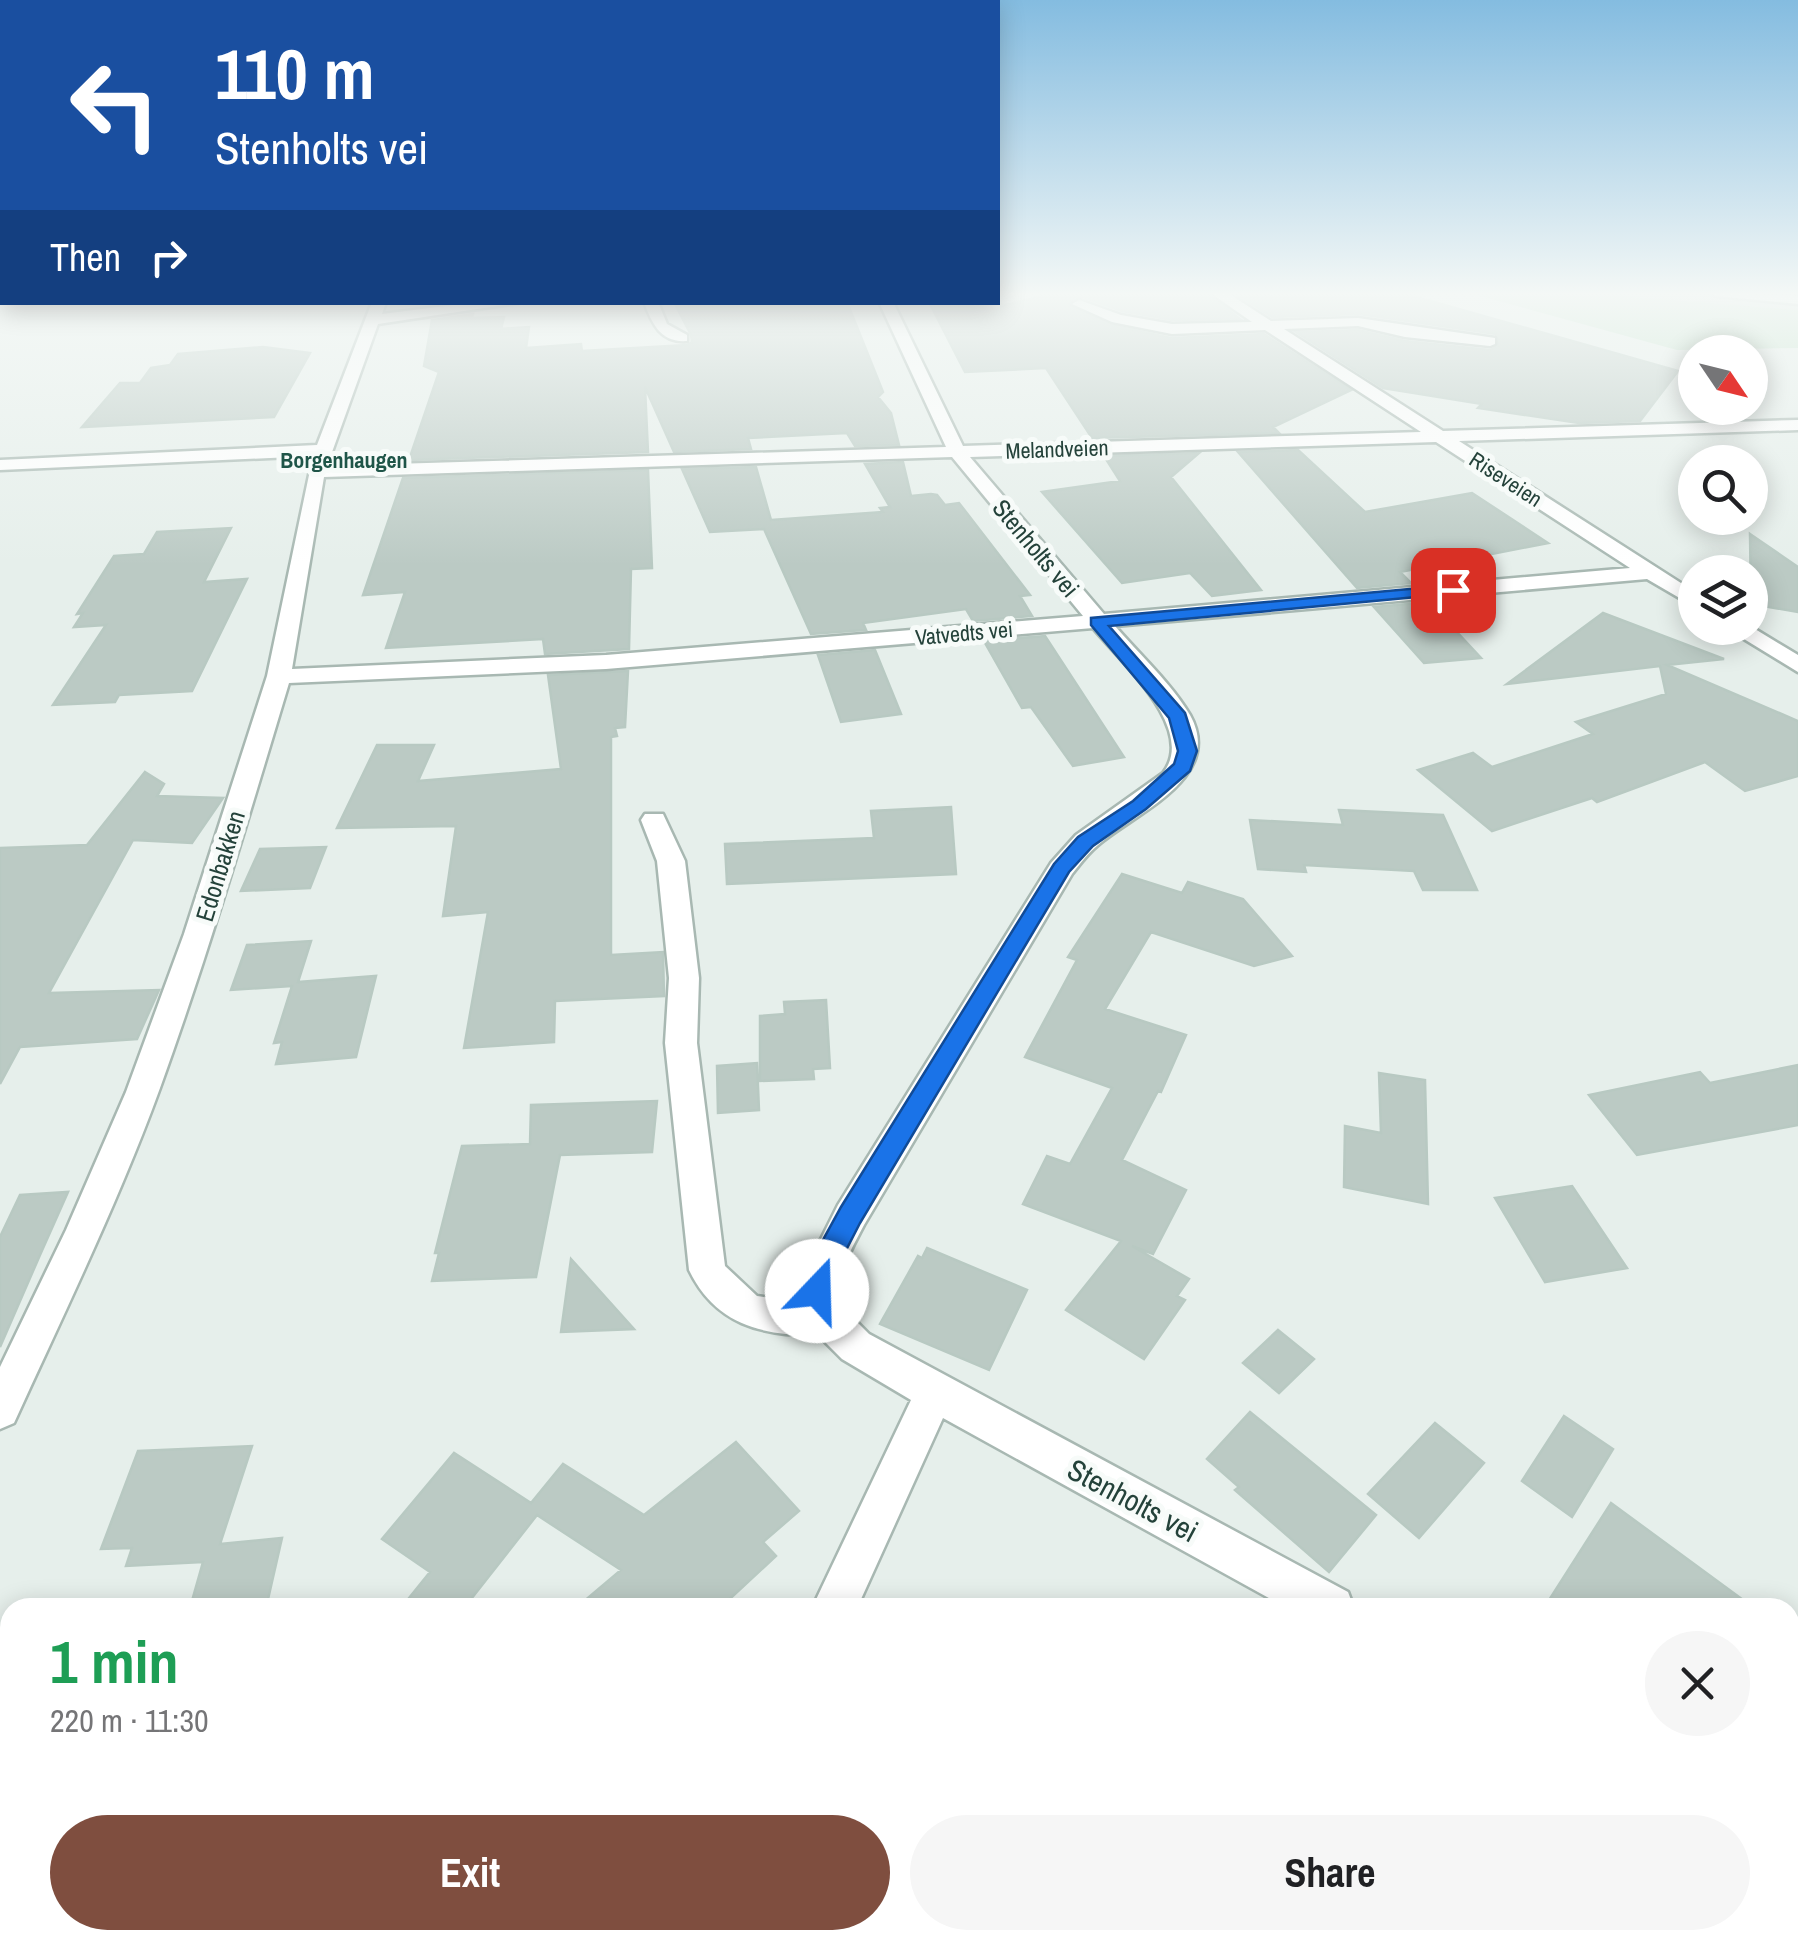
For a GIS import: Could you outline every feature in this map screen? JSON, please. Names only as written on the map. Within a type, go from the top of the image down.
[{"type":"street","name":"Edonbakken","points":[[0,1410],[84,1230],[142,1092],[199,934],[279,676],[319,461],[349,383]]},
{"type":"street","name":"Stenholts vei","points":[[924,383],[957,452],[1178,716],[1188,751],[1183,766],[1140,805],[1086,841],[1061,868],[826,1260],[817,1291],[827,1318],[847,1343],[934,1394],[1313,1598]]},
{"type":"street","name":"Riseveien","points":[[1358,383],[1678,591]]},
{"type":"street","name":"Melandveien","points":[[0,465],[957,452],[1798,425]]},
{"type":"street","name":"Vatvedts vei","points":[[279,676],[606,662],[1648,572]]},
{"type":"street","points":[[1766,645],[1798,665]]},
{"type":"street","points":[[654,820],[671,860],[684,978],[681,1042],[707,1270],[722,1296],[744,1308],[778,1319],[827,1318]]},
{"type":"street","points":[[839,1598],[934,1394]]},
{"type":"building","points":[[120,383],[293,383],[274,417],[82,427]]},
{"type":"building","points":[[435,383],[879,383],[883,392],[878,397],[891,413],[899,445],[855,446],[847,433],[748,438],[751,449],[674,452],[645,387],[648,452],[409,460]]},
{"type":"building","points":[[1056,383],[1340,383],[1351,390],[1273,427],[1279,433],[1092,438]]},
{"type":"building","points":[[1375,383],[1669,383],[1640,421],[1579,423],[1478,408],[1482,404],[1383,388]]},
{"type":"building","points":[[1298,450],[1365,512],[1472,493],[1548,543],[1400,572],[1411,583],[1357,588],[1238,452]]},
{"type":"building","points":[[1199,453],[1171,477],[1261,590],[1212,596],[1190,573],[1122,583],[1042,492],[1120,481],[1104,456]]},
{"type":"building","points":[[903,462],[911,496],[931,494],[945,505],[959,503],[1030,595],[1020,596],[1032,616],[973,621],[966,609],[863,623],[866,630],[811,634],[764,529],[710,532],[682,469],[756,467],[771,520],[883,512],[880,508],[890,507],[865,464]]},
{"type":"building","points":[[648,470],[652,568],[631,569],[629,649],[545,654],[543,639],[386,648],[405,592],[363,595],[403,478]]},
{"type":"building","points":[[231,528],[204,582],[247,579],[192,691],[119,695],[115,702],[53,705],[106,625],[74,627],[83,613],[77,614],[114,556],[144,554],[157,532]]},
{"type":"building","points":[[1751,535],[1798,567],[1798,612],[1768,607],[1768,555],[1750,555]]},
{"type":"building","points":[[1429,602],[1481,658],[1424,663],[1374,607]]},
{"type":"building","points":[[1603,613],[1678,642],[1678,645],[1724,659],[1667,665],[1798,721],[1798,776],[1745,791],[1705,762],[1597,802],[1592,798],[1492,831],[1418,770],[1473,753],[1492,767],[1593,734],[1576,722],[1666,694],[1660,666],[1507,684]]},
{"type":"building","points":[[1045,636],[1124,757],[1073,766],[1031,707],[1022,708],[984,641]]},
{"type":"building","points":[[875,650],[901,714],[841,722],[818,655]]},
{"type":"building","points":[[628,671],[625,727],[615,728],[617,736],[611,737],[611,955],[663,952],[664,996],[555,1001],[554,1042],[464,1048],[488,912],[443,916],[456,826],[337,828],[377,745],[434,745],[418,781],[561,769],[548,675]]},
{"type":"building","points":[[145,772],[164,784],[157,796],[223,798],[192,843],[133,840],[49,993],[159,990],[137,1039],[20,1047],[0,1084],[0,848],[87,845]]},
{"type":"building","points":[[951,807],[956,874],[727,884],[725,844],[874,838],[871,811]]},
{"type":"building","points":[[1339,810],[1443,815],[1477,890],[1423,890],[1414,871],[1304,865],[1306,872],[1258,869],[1250,820],[1343,825]]},
{"type":"building","points":[[326,847],[310,888],[241,891],[260,849]]},
{"type":"building","points":[[1122,874],[1182,893],[1188,882],[1243,899],[1292,956],[1254,966],[1151,932],[1105,1009],[1186,1035],[1161,1092],[1158,1091],[1122,1160],[1186,1190],[1153,1254],[1132,1246],[1189,1279],[1177,1296],[1185,1300],[1144,1359],[1066,1310],[1121,1241],[1023,1204],[1047,1156],[1070,1164],[1112,1088],[1025,1057],[1077,960],[1068,957]]},
{"type":"building","points":[[311,941],[298,982],[376,976],[356,1057],[276,1064],[282,1042],[274,1043],[292,986],[231,990],[247,945]]},
{"type":"building","points":[[826,1000],[830,1068],[813,1069],[814,1079],[760,1081],[760,1016],[785,1014],[784,1002]]},
{"type":"building","points":[[757,1063],[759,1110],[718,1113],[717,1066]]},
{"type":"building","points":[[1798,1065],[1798,1125],[1637,1155],[1589,1095],[1700,1072],[1710,1083]]},
{"type":"building","points":[[1379,1073],[1425,1080],[1428,1204],[1344,1187],[1345,1126],[1381,1133]]},
{"type":"building","points":[[657,1101],[652,1152],[560,1155],[536,1277],[432,1281],[439,1253],[435,1253],[462,1146],[530,1144],[531,1105]]},
{"type":"building","points":[[1572,1186],[1627,1268],[1545,1282],[1495,1198]]},
{"type":"building","points":[[68,1192],[0,1347],[0,1237],[20,1195]]},
{"type":"building","points":[[927,1248],[1027,1290],[989,1370],[880,1324],[918,1256],[922,1258]]},
{"type":"building","points":[[571,1259],[634,1329],[561,1332]]},
{"type":"building","points":[[1278,1330],[1314,1359],[1279,1393],[1243,1363]]},
{"type":"building","points":[[1250,1412],[1376,1515],[1329,1572],[1235,1490],[1239,1487],[1207,1459]]},
{"type":"building","points":[[1564,1416],[1613,1449],[1572,1517],[1522,1481]]},
{"type":"building","points":[[1435,1423],[1484,1463],[1419,1538],[1368,1494]]},
{"type":"building","points":[[736,1442],[799,1511],[763,1542],[776,1556],[731,1598],[588,1598],[621,1570],[537,1515],[472,1598],[409,1598],[430,1572],[382,1539],[454,1453],[531,1503],[563,1464],[644,1515]]},
{"type":"building","points":[[252,1446],[220,1544],[282,1538],[268,1598],[193,1598],[203,1562],[126,1566],[132,1548],[101,1549],[138,1451]]},
{"type":"building","points":[[1611,1503],[1740,1598],[1550,1598]]},
{"type":"district","name":"Borgenhaugen","points":[[344,460]]},
{"type":"route","points":[[817,1291],[826,1260],[851,1215],[1061,868],[1086,841],[1140,805],[1183,766],[1188,751],[1178,716],[1097,622],[1453,590]]}]
